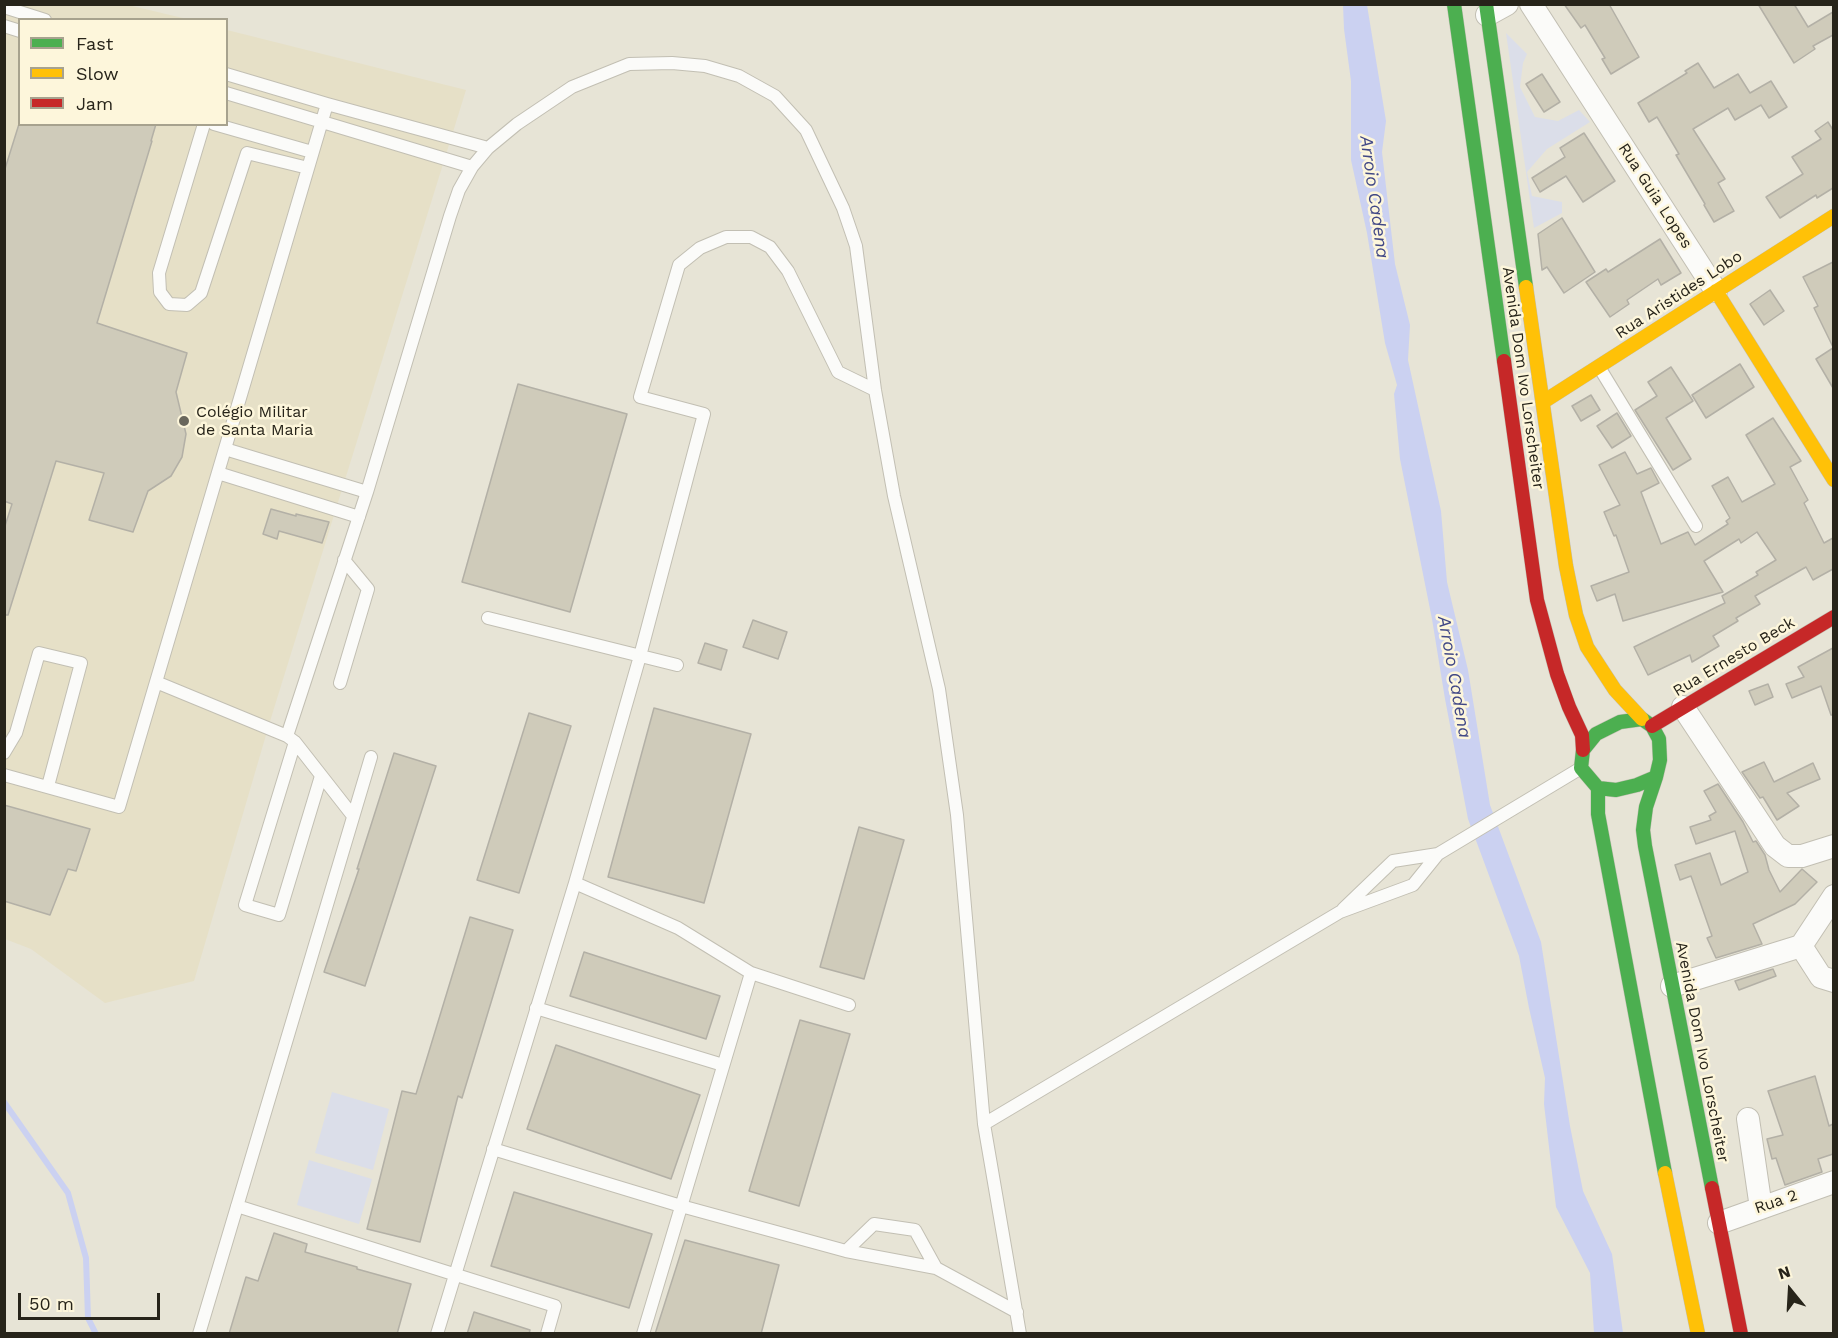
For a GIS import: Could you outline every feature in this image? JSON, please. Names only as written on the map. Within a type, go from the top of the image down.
[{"type":"main road","name":"Avenida Dom Ivo Lorscheiter","points":[[1454,4],[1537,600],[1557,674],[1582,735],[1581,768]]},
{"type":"main road","name":"Avenida Dom Ivo Lorscheiter","points":[[1486,10],[1566,566],[1576,615],[1587,646],[1615,690],[1659,739],[1660,760],[1646,807],[1643,830],[1654,901],[1740,1334]]},
{"type":"main road","name":"Rua Aristides Lobo","points":[[1543,402],[1833,216]]},
{"type":"main road","name":"Rua Guia Lopes","points":[[1716,291],[1833,480]]},
{"type":"main road","name":"Rua Ernesto Beck","points":[[1647,723],[1683,707],[1833,616]]},
{"type":"main road","points":[[1583,750],[1596,734],[1620,722],[1647,723]]},
{"type":"main road","points":[[1581,768],[1598,788],[1616,790],[1638,785],[1656,777]]},
{"type":"main road","points":[[1598,788],[1598,814],[1628,978],[1698,1334]]},
{"type":"street","points":[[1486,10],[1507,4]]},
{"type":"street","name":"Rua Guia Lopes","points":[[1531,4],[1716,291]]},
{"type":"street","points":[[1683,707],[1775,846],[1788,856],[1802,856],[1833,846]]},
{"type":"street","points":[[1672,986],[1801,946],[1833,896]]},
{"type":"street","points":[[1801,946],[1821,977],[1833,981]]},
{"type":"street","points":[[1748,1119],[1761,1208]]},
{"type":"street","name":"Rua 2","points":[[1719,1223],[1833,1182]]},
{"type":"lane","points":[[4,7],[39,18]]},
{"type":"lane","points":[[321,776],[279,915],[245,905],[344,560],[450,216],[459,190],[472,167],[488,148],[517,124],[572,87],[629,64],[672,63],[705,66],[739,76],[775,96],[806,130],[843,208],[856,246],[875,390],[894,496],[939,689],[957,815],[984,1124],[1020,1334]]},
{"type":"lane","points":[[228,75],[488,148]]},
{"type":"lane","points":[[228,94],[472,167]]},
{"type":"lane","points":[[4,775],[119,807],[327,104]]},
{"type":"lane","points":[[203,126],[159,273],[160,292],[169,304],[187,305],[201,293],[247,153],[308,168]]},
{"type":"lane","points":[[221,126],[312,152]]},
{"type":"lane","points":[[437,1334],[575,883],[640,656],[704,414],[640,396],[679,266],[700,248],[726,237],[751,237],[770,247],[788,271],[838,372],[875,390]]},
{"type":"lane","points":[[1599,366],[1696,526]]},
{"type":"lane","points":[[225,449],[366,492]]},
{"type":"lane","points":[[218,473],[359,517]]},
{"type":"lane","points":[[339,683],[368,589],[344,560]]},
{"type":"lane","points":[[488,618],[677,665]]},
{"type":"lane","points":[[4,753],[16,733],[39,653],[81,663],[48,786]]},
{"type":"lane","points":[[156,682],[291,739],[353,816]]},
{"type":"lane","points":[[199,1334],[370,757]]},
{"type":"lane","points":[[984,1124],[1340,912],[1413,885],[1438,854],[1581,768]]},
{"type":"lane","points":[[1340,912],[1393,861],[1438,854]]},
{"type":"lane","points":[[575,883],[678,928],[751,973],[849,1005]]},
{"type":"lane","points":[[643,1334],[751,973]]},
{"type":"lane","points":[[536,1008],[723,1065]]},
{"type":"lane","points":[[494,1149],[681,1206],[846,1251],[936,1268],[1017,1312]]},
{"type":"lane","points":[[237,1206],[555,1306],[547,1334]]},
{"type":"lane","points":[[846,1251],[874,1224],[915,1230],[936,1268]]},
{"type":"shaded area","name":"Colégio Militar de Santa Maria","points":[[4,5],[128,5],[183,18],[18,18],[18,126],[228,126],[228,30],[466,90],[271,718],[194,981],[105,1003],[31,949],[5,939]]},
{"type":"shaded area","points":[[1506,33],[1527,54],[1523,63],[1520,87],[1535,117],[1558,121],[1579,110],[1590,122],[1547,149],[1527,172],[1532,196],[1562,202],[1562,213],[1534,228]]},
{"type":"shaded area","points":[[332,1092],[389,1109],[373,1170],[315,1153]]},
{"type":"shaded area","points":[[309,1160],[372,1179],[359,1224],[297,1205]]},
{"type":"water","name":"Arroio Cadena","points":[[1343,5],[1367,5],[1386,121],[1382,152],[1395,264],[1410,325],[1408,360],[1441,511],[1447,582],[1468,670],[1490,805],[1541,942],[1570,1126],[1583,1191],[1612,1254],[1623,1333],[1594,1333],[1590,1273],[1556,1207],[1544,1104],[1545,1078],[1519,956],[1468,819],[1400,459],[1394,394],[1397,385],[1385,343],[1367,233],[1351,160],[1351,81]]},
{"type":"building","points":[[1564,4],[1609,4],[1639,57],[1611,74],[1602,59],[1605,58],[1585,25],[1581,28]]},
{"type":"building","points":[[1758,4],[1794,4],[1808,27],[1833,12],[1833,35],[1813,46],[1815,49],[1794,63]]},
{"type":"building","points":[[1698,63],[1714,88],[1738,74],[1750,93],[1771,81],[1787,107],[1769,118],[1761,105],[1735,120],[1728,108],[1693,129],[1725,179],[1718,183],[1734,211],[1714,222],[1657,117],[1649,122],[1638,103],[1687,73],[1685,71]]},
{"type":"building","points":[[1542,74],[1560,102],[1544,112],[1526,84]]},
{"type":"building","points":[[1828,122],[1833,130],[1833,188],[1817,198],[1816,195],[1780,218],[1766,197],[1803,174],[1792,157],[1821,139],[1815,131]]},
{"type":"building","points":[[18,126],[155,126],[97,323],[187,353],[176,392],[186,434],[182,457],[171,476],[148,491],[133,532],[89,520],[104,473],[56,461],[8,615],[4,615],[4,529],[12,504],[4,501],[4,172]]},
{"type":"building","points":[[1584,133],[1615,181],[1583,202],[1566,176],[1540,192],[1532,178],[1565,157],[1560,148]]},
{"type":"building","points":[[1562,218],[1595,272],[1564,293],[1547,267],[1542,270],[1538,234]]},
{"type":"building","points":[[1660,239],[1681,273],[1661,285],[1658,279],[1627,300],[1629,304],[1610,317],[1586,282],[1606,269],[1608,272]]},
{"type":"building","points":[[1833,262],[1833,347],[1814,308],[1818,306],[1803,277]]},
{"type":"building","points":[[1770,290],[1784,311],[1764,325],[1750,304]]},
{"type":"building","points":[[1833,348],[1833,388],[1816,359]]},
{"type":"building","points":[[1740,364],[1754,387],[1706,418],[1692,395]]},
{"type":"building","points":[[1671,367],[1693,401],[1666,418],[1691,459],[1673,470],[1635,410],[1657,396],[1648,382]]},
{"type":"building","points":[[518,384],[627,414],[570,612],[462,582]]},
{"type":"building","points":[[1591,395],[1600,410],[1581,421],[1572,406]]},
{"type":"building","points":[[1617,413],[1631,436],[1612,448],[1597,426]]},
{"type":"building","points":[[1773,418],[1801,461],[1790,467],[1808,500],[1804,503],[1824,543],[1833,538],[1833,569],[1813,580],[1806,567],[1755,596],[1760,604],[1736,618],[1738,621],[1713,636],[1719,646],[1692,662],[1690,655],[1648,675],[1634,647],[1725,603],[1722,596],[1758,575],[1756,572],[1776,560],[1757,532],[1741,543],[1739,539],[1704,561],[1723,592],[1623,621],[1615,594],[1597,601],[1591,586],[1629,572],[1616,535],[1614,536],[1604,512],[1620,505],[1599,465],[1625,452],[1637,474],[1651,468],[1659,483],[1641,492],[1661,544],[1688,532],[1695,545],[1728,524],[1726,521],[1730,518],[1712,486],[1728,477],[1742,502],[1775,484],[1746,435]]},
{"type":"building","points":[[271,509],[329,522],[322,543],[279,531],[277,539],[263,534]]},
{"type":"building","points":[[753,620],[787,632],[778,659],[743,647]]},
{"type":"building","points":[[705,643],[727,650],[721,670],[698,663]]},
{"type":"building","points":[[1833,648],[1833,715],[1831,715],[1821,686],[1792,698],[1786,684],[1804,677],[1798,667]]},
{"type":"building","points":[[1768,684],[1773,697],[1755,705],[1749,691]]},
{"type":"building","points":[[654,708],[751,734],[704,903],[608,877]]},
{"type":"building","points":[[529,713],[571,726],[519,893],[477,880]]},
{"type":"building","points":[[394,753],[436,766],[365,986],[324,972],[359,869],[357,869]]},
{"type":"building","points":[[1764,762],[1774,782],[1813,763],[1820,779],[1787,793],[1799,806],[1777,820],[1763,797],[1760,798],[1742,772]]},
{"type":"building","points":[[1718,784],[1753,842],[1756,841],[1765,855],[1769,870],[1780,892],[1802,869],[1817,882],[1795,904],[1753,924],[1762,944],[1716,958],[1707,938],[1712,936],[1691,876],[1680,880],[1675,865],[1710,853],[1721,885],[1748,872],[1735,831],[1696,844],[1690,827],[1711,820],[1709,816],[1716,812],[1704,791]]},
{"type":"building","points":[[4,805],[90,829],[76,871],[68,869],[50,915],[4,901]]},
{"type":"building","points":[[859,827],[904,840],[864,979],[820,967]]},
{"type":"building","points":[[470,917],[513,930],[462,1098],[458,1096],[420,1242],[367,1229],[402,1091],[416,1094]]},
{"type":"building","points":[[584,952],[720,996],[706,1039],[570,996]]},
{"type":"building","points":[[1773,969],[1776,976],[1739,990],[1735,981]]},
{"type":"building","points":[[800,1020],[850,1034],[799,1206],[749,1191]]},
{"type":"building","points":[[556,1045],[700,1095],[671,1179],[527,1129]]},
{"type":"building","points":[[1815,1076],[1829,1126],[1833,1124],[1833,1154],[1818,1159],[1822,1172],[1785,1185],[1776,1158],[1772,1159],[1767,1139],[1783,1135],[1768,1091]]},
{"type":"building","points":[[514,1192],[652,1234],[629,1308],[491,1266]]},
{"type":"building","points":[[274,1233],[307,1244],[305,1252],[411,1284],[397,1334],[229,1334],[246,1277],[258,1281]]},
{"type":"building","points":[[685,1240],[779,1265],[761,1334],[655,1334]]},
{"type":"building","points":[[474,1312],[530,1330],[529,1334],[467,1334]]},
{"type":"waterway","points":[[4,1102],[68,1193],[86,1258],[88,1318],[96,1334]]},
{"type":"traffic: fast","points":[[1454,4],[1504,361]]},
{"type":"traffic: fast","points":[[1486,4],[1526,287]]},
{"type":"traffic: fast","points":[[1642,719],[1652,726],[1659,739],[1660,760],[1656,777],[1616,790],[1598,788],[1581,768],[1583,750],[1596,734],[1620,722],[1642,719]]},
{"type":"traffic: fast","points":[[1656,777],[1646,807],[1643,830],[1645,846],[1712,1188]]},
{"type":"traffic: fast","points":[[1598,788],[1598,814],[1665,1173]]},
{"type":"traffic: slow","points":[[1543,402],[1834,216]]},
{"type":"traffic: slow","points":[[1526,287],[1566,566],[1576,615],[1587,647],[1615,690],[1642,719]]},
{"type":"traffic: slow","points":[[1716,291],[1834,480]]},
{"type":"traffic: slow","points":[[1665,1173],[1698,1334]]},
{"type":"traffic: jam","points":[[1504,361],[1537,600],[1557,674],[1582,735],[1583,750]]},
{"type":"traffic: jam","points":[[1652,726],[1834,617]]},
{"type":"traffic: jam","points":[[1712,1188],[1741,1334]]},
{"type":"place","name":"Colégio Militar de Santa Maria","points":[[184,421]]}]
